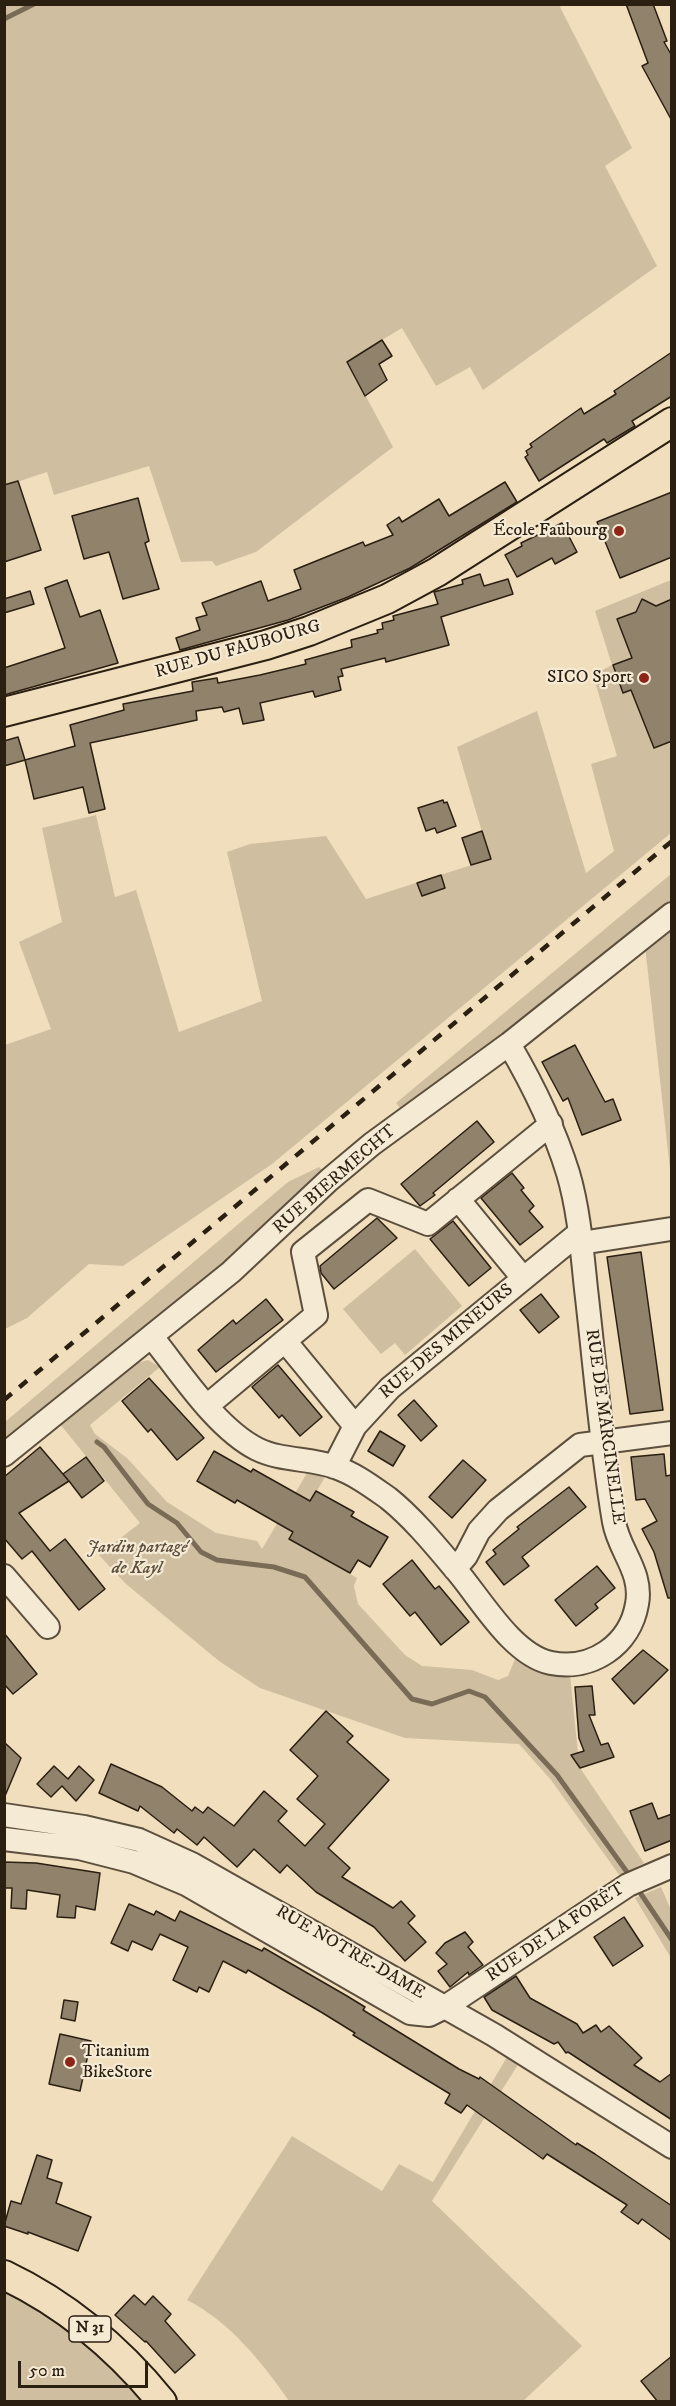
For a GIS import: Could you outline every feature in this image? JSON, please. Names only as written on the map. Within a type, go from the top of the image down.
[{"type":"main road","name":"RUE DU FAUBOURG","points":[[4,712],[266,645],[309,631],[387,599],[437,572],[672,422]]},
{"type":"main road","name":"N 31","points":[[4,2275],[51,2300],[102,2337],[162,2402]]},
{"type":"street","name":"RUE BIERMECHT","points":[[4,1455],[231,1272],[329,1180],[372,1144],[509,1044],[672,914]]},
{"type":"street","name":"RUE DE MARCINELLE","points":[[152,1337],[226,1427],[258,1449],[293,1460],[334,1467],[365,1481],[398,1506],[455,1569],[516,1644],[531,1656],[548,1663],[567,1665],[592,1660],[615,1646],[627,1633],[634,1617],[638,1600],[637,1582],[615,1527],[580,1238],[569,1176],[551,1124],[509,1044]]},
{"type":"street","points":[[208,1405],[316,1315],[303,1252],[368,1200],[428,1224],[551,1124]]},
{"type":"street","points":[[458,1198],[523,1278]]},
{"type":"street","points":[[580,1238],[670,1229]]},
{"type":"street","name":"RUE DES MINEURS","points":[[334,1467],[355,1426],[390,1388],[523,1278],[580,1238]]},
{"type":"street","points":[[285,1341],[355,1426]]},
{"type":"street","points":[[455,1569],[466,1556],[479,1531],[498,1510],[580,1445],[672,1433]]},
{"type":"street","points":[[4,1576],[48,1627]]},
{"type":"street","name":"RUE NOTRE-DAME","points":[[4,1815],[84,1827],[139,1840],[230,1884],[445,2007],[622,2113],[672,2147]]},
{"type":"street","points":[[4,1839],[80,1848],[134,1862],[186,1884],[410,2013],[429,2015],[445,2007]]},
{"type":"street","name":"RUE DE LA FORÊT","points":[[445,2007],[628,1885],[672,1866]]},
{"type":"green space","points":[[4,5],[563,5],[560,7],[632,148],[605,166],[657,266],[483,390],[470,367],[436,386],[402,328],[347,361],[393,447],[256,552],[216,566],[212,561],[181,562],[149,466],[54,495],[47,472],[5,486]]},
{"type":"green space","points":[[671,580],[671,833],[272,1164],[123,1266],[89,1264],[27,1318],[5,1329],[5,1045],[51,1029],[19,942],[62,922],[42,828],[96,815],[115,897],[136,890],[179,1032],[262,1001],[227,852],[250,844],[326,836],[366,899],[490,859],[457,747],[537,711],[586,873],[614,851],[591,764],[617,756],[593,675],[612,665],[595,611]]},
{"type":"green space","points":[[671,874],[671,914],[403,1112],[396,1103]]},
{"type":"green space","points":[[671,923],[671,1178],[645,946]]},
{"type":"green space","points":[[319,1167],[323,1171],[224,1267],[5,1445],[5,1422],[288,1182]]},
{"type":"green space","points":[[415,1249],[462,1306],[405,1355],[395,1343],[381,1354],[343,1309]]},
{"type":"green space","name":"Jardin partagé de Kayl","points":[[148,1360],[160,1367],[90,1425],[95,1434],[127,1458],[167,1502],[216,1533],[257,1541],[262,1549],[307,1473],[325,1477],[289,1539],[357,1578],[354,1586],[358,1604],[405,1655],[422,1666],[472,1670],[498,1680],[508,1676],[515,1659],[547,1673],[570,1675],[578,1753],[572,1756],[644,1863],[620,1876],[551,1780],[519,1744],[405,1738],[260,1688],[219,1661],[125,1583],[99,1555],[140,1523],[60,1424],[137,1363]]},
{"type":"green space","points":[[661,1887],[671,1910],[671,1958],[635,1898]]},
{"type":"green space","points":[[507,2057],[519,2063],[432,2201],[582,2346],[523,2401],[289,2401],[268,2372],[231,2331],[203,2309],[187,2300],[292,2136],[382,2191],[399,2164],[433,2182]]},
{"type":"green space","points":[[4,2290],[44,2311],[94,2348],[144,2401],[5,2401]]},
{"type":"building","points":[[626,4],[653,4],[667,41],[664,42],[672,56],[672,121],[642,66],[648,63]]},
{"type":"building","points":[[382,340],[392,356],[379,364],[387,380],[365,396],[347,362]]},
{"type":"building","points":[[672,352],[672,396],[632,421],[635,426],[607,443],[604,439],[539,481],[525,457],[528,455],[526,451],[532,447],[530,444],[581,408],[584,414],[616,394],[614,391]]},
{"type":"building","points":[[18,481],[41,550],[4,562],[4,485]]},
{"type":"building","points":[[505,482],[517,502],[410,568],[348,597],[288,620],[180,650],[176,638],[200,630],[196,618],[207,615],[202,603],[261,581],[268,601],[301,589],[294,570],[363,542],[365,546],[393,535],[387,525],[399,517],[402,522],[439,499],[449,516]]},
{"type":"building","points":[[672,492],[672,557],[620,578],[597,522]]},
{"type":"building","points":[[138,498],[149,541],[145,543],[159,589],[123,599],[109,552],[84,559],[72,516]]},
{"type":"building","points":[[562,523],[577,552],[555,564],[552,558],[517,577],[505,555],[522,546],[521,543]]},
{"type":"building","points":[[480,574],[484,586],[508,579],[513,594],[441,617],[449,645],[386,662],[385,658],[341,669],[343,676],[338,677],[341,690],[315,697],[313,691],[260,703],[264,720],[243,724],[239,708],[224,712],[222,707],[196,711],[197,720],[90,743],[105,809],[89,813],[83,787],[34,799],[25,760],[75,746],[70,725],[124,710],[123,704],[193,691],[192,682],[217,678],[218,683],[306,664],[305,660],[352,647],[351,640],[378,633],[377,630],[383,629],[382,623],[394,620],[393,616],[438,604],[434,592],[463,584],[462,580]]},
{"type":"building","points":[[67,580],[80,617],[100,610],[118,663],[4,695],[4,668],[65,648],[45,588]]},
{"type":"building","points":[[30,591],[34,604],[4,613],[4,599]]},
{"type":"building","name":"SICO Sport","points":[[642,599],[656,606],[672,599],[672,741],[654,748],[631,690],[623,693],[613,665],[632,658],[617,619],[636,612]]},
{"type":"building","points":[[18,737],[25,760],[4,766],[4,741]]},
{"type":"building","points":[[443,800],[444,803],[447,802],[456,826],[437,833],[435,828],[426,831],[418,808]]},
{"type":"building","points":[[482,831],[491,859],[471,865],[462,838]]},
{"type":"building","points":[[441,875],[445,888],[422,896],[417,883]]},
{"type":"building","points":[[575,1045],[605,1102],[613,1099],[621,1120],[582,1135],[568,1098],[563,1101],[542,1062]]},
{"type":"building","points":[[477,1121],[494,1142],[420,1206],[401,1184]]},
{"type":"building","points":[[512,1173],[524,1188],[521,1190],[534,1206],[529,1211],[543,1227],[520,1245],[481,1198]]},
{"type":"building","points":[[377,1218],[397,1238],[334,1289],[321,1273],[320,1266]]},
{"type":"building","points":[[453,1221],[491,1268],[469,1286],[430,1239]]},
{"type":"building","points":[[641,1252],[663,1410],[630,1414],[607,1257]]},
{"type":"building","points":[[541,1294],[559,1317],[539,1333],[520,1310]]},
{"type":"building","points":[[266,1299],[283,1320],[216,1372],[198,1350],[233,1320],[236,1324]]},
{"type":"building","points":[[278,1365],[322,1417],[300,1436],[282,1415],[279,1418],[252,1387]]},
{"type":"building","points":[[149,1378],[204,1438],[177,1460],[151,1429],[148,1432],[122,1401]]},
{"type":"building","points":[[414,1400],[437,1426],[421,1441],[398,1415]]},
{"type":"building","points":[[380,1431],[405,1446],[393,1466],[368,1451]]},
{"type":"building","points":[[40,1447],[68,1480],[63,1474],[86,1457],[104,1481],[82,1498],[69,1481],[19,1513],[50,1551],[65,1539],[105,1589],[79,1610],[32,1551],[22,1559],[4,1538],[4,1477]]},
{"type":"building","points":[[214,1451],[251,1472],[253,1469],[310,1501],[316,1491],[354,1512],[351,1516],[388,1537],[370,1567],[358,1560],[350,1573],[289,1539],[293,1532],[237,1500],[235,1503],[197,1481]]},
{"type":"building","points":[[664,1454],[666,1476],[671,1475],[672,1483],[672,1598],[668,1598],[654,1552],[642,1529],[657,1521],[645,1499],[636,1500],[631,1457]]},
{"type":"building","points":[[463,1460],[486,1480],[452,1518],[429,1497]]},
{"type":"building","points":[[569,1487],[586,1507],[522,1557],[529,1566],[504,1585],[486,1562],[496,1554],[493,1550],[519,1529],[517,1527]]},
{"type":"building","points":[[412,1560],[435,1589],[439,1586],[469,1622],[441,1645],[415,1612],[410,1616],[383,1584]]},
{"type":"building","points":[[597,1566],[615,1588],[595,1604],[598,1608],[576,1626],[555,1600]]},
{"type":"building","points":[[4,1633],[37,1674],[13,1694],[4,1684]]},
{"type":"building","points":[[643,1650],[668,1670],[634,1704],[612,1679]]},
{"type":"building","points":[[592,1686],[595,1715],[589,1715],[601,1745],[608,1743],[614,1757],[580,1768],[571,1755],[584,1751],[579,1738],[575,1687]]},
{"type":"building","points":[[326,1711],[353,1736],[347,1742],[389,1780],[328,1848],[350,1868],[342,1877],[393,1908],[401,1901],[415,1916],[408,1923],[426,1942],[405,1961],[374,1927],[316,1892],[287,1865],[280,1873],[254,1849],[237,1867],[204,1837],[197,1845],[177,1829],[174,1833],[140,1806],[138,1811],[99,1793],[111,1764],[162,1787],[192,1811],[195,1807],[203,1813],[208,1807],[234,1826],[264,1791],[287,1811],[278,1821],[305,1846],[325,1824],[297,1799],[318,1776],[290,1750]]},
{"type":"building","points":[[4,1742],[21,1758],[5,1796],[4,1796]]},
{"type":"building","points":[[54,1766],[68,1779],[79,1766],[94,1780],[76,1801],[62,1786],[51,1797],[37,1784]]},
{"type":"building","points":[[652,1803],[658,1819],[672,1814],[672,1840],[645,1851],[630,1811]]},
{"type":"building","points":[[4,1862],[36,1863],[100,1873],[95,1910],[76,1906],[75,1918],[57,1917],[60,1895],[27,1890],[26,1909],[11,1908],[12,1888],[4,1888]]},
{"type":"building","points":[[129,1904],[154,1915],[156,1911],[175,1921],[180,1911],[262,1951],[264,1948],[365,2007],[363,2010],[459,2069],[479,2079],[480,2077],[576,2145],[577,2143],[595,2154],[672,2206],[672,2241],[642,2219],[638,2224],[621,2212],[627,2205],[547,2154],[543,2159],[467,2105],[461,2113],[445,2103],[450,2094],[353,2035],[355,2033],[321,2012],[248,1970],[246,1973],[223,1961],[209,1992],[199,1987],[197,1992],[173,1980],[188,1947],[160,1934],[152,1950],[132,1941],[128,1951],[111,1943]]},
{"type":"building","points":[[624,1917],[643,1946],[613,1966],[594,1937]]},
{"type":"building","points":[[465,1932],[473,1942],[468,1947],[483,1965],[469,1975],[468,1972],[450,1987],[438,1971],[447,1964],[436,1953],[445,1943]]},
{"type":"building","points":[[516,1976],[530,1998],[577,2024],[583,2033],[596,2025],[601,2032],[609,2026],[642,2058],[634,2065],[660,2082],[672,2073],[672,2120],[568,2052],[566,2053],[558,2042],[554,2044],[492,2010],[484,1997]]},
{"type":"building","points":[[64,2000],[78,2002],[75,2021],[61,2018]]},
{"type":"building","points":[[60,2034],[91,2041],[80,2091],[49,2084]]},
{"type":"building","points":[[37,2155],[52,2160],[47,2178],[62,2183],[56,2203],[91,2217],[78,2251],[28,2232],[28,2234],[4,2226],[11,2201],[21,2204]]},
{"type":"building","points":[[134,2295],[145,2305],[153,2296],[171,2314],[165,2321],[195,2355],[175,2373],[146,2341],[115,2315]]},
{"type":"building","points":[[672,2356],[672,2402],[658,2402],[641,2381]]},
{"type":"waterway","points":[[4,19],[34,4]]},
{"type":"waterway","points":[[97,1442],[104,1447],[148,1504],[177,1523],[201,1552],[217,1560],[274,1567],[305,1577],[412,1699],[432,1704],[469,1691],[485,1697],[557,1775],[627,1872]]},
{"type":"waterway","points":[[641,1894],[672,1940]]},
{"type":"railway","points":[[4,1400],[672,841]]},
{"type":"place","name":"École Faubourg","points":[[619,531]]},
{"type":"place","name":"SICO Sport","points":[[644,678]]},
{"type":"place","name":"Titanium BikeStore","points":[[70,2062]]}]
